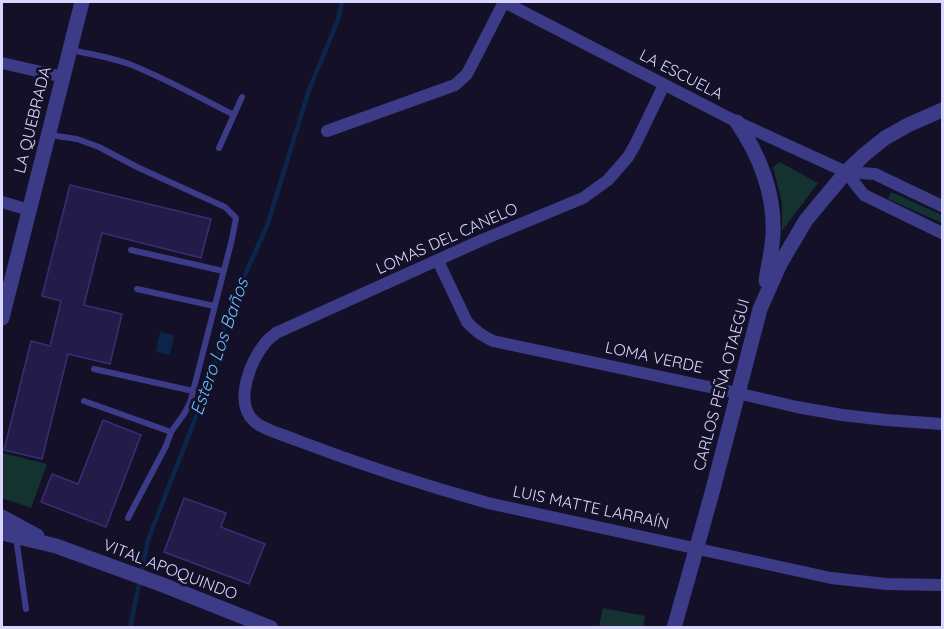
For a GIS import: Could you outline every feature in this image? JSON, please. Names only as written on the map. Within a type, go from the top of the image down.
[{"type":"street","name":"LA QUEBRADA","points":[[2,310],[82,2]]},
{"type":"street","name":"LA ESCUELA","points":[[504,2],[737,122],[846,172],[875,174],[942,206]]},
{"type":"street","points":[[327,131],[455,85],[467,74],[504,2]]},
{"type":"street","points":[[2,63],[63,77]]},
{"type":"street","name":"LOMAS DEL CANELO","points":[[248,412],[244,396],[246,382],[255,359],[266,341],[276,333],[482,240],[570,205],[596,190],[627,158],[664,85]]},
{"type":"street","name":"CARLOS PEÑA OTAEGUI","points":[[674,627],[760,309],[780,264],[813,211],[846,172],[885,138],[942,110]]},
{"type":"street","points":[[737,122],[761,164],[772,210],[772,243],[760,309]]},
{"type":"street","name":"LA ESCUELA","points":[[846,172],[864,195],[942,233]]},
{"type":"street","points":[[2,202],[29,210]]},
{"type":"street","name":"LOMA VERDE","points":[[438,261],[467,322],[483,337],[493,341],[797,407],[842,415],[942,424]]},
{"type":"street","name":"LUIS MATTE LARRAÍN","points":[[248,412],[254,422],[263,427],[374,469],[488,503],[831,578],[885,584],[942,585]]},
{"type":"street","name":"VITAL APOQUINDO","points":[[2,517],[56,546]]},
{"type":"street","name":"VITAL APOQUINDO","points":[[9,535],[56,546],[271,627]]},
{"type":"lane","points":[[70,50],[109,58],[136,67],[234,115]]},
{"type":"lane","points":[[219,148],[242,97]]},
{"type":"lane","points":[[49,134],[77,139],[99,147],[225,207],[236,218],[190,403],[171,432],[128,518]]},
{"type":"lane","points":[[131,250],[223,271]]},
{"type":"lane","points":[[137,289],[214,306]]},
{"type":"lane","points":[[94,369],[193,391]]},
{"type":"lane","points":[[84,401],[171,432]]},
{"type":"lane","points":[[9,535],[26,609]]},
{"type":"green space","points":[[780,162],[818,183],[782,231],[782,203],[773,167]]},
{"type":"green space","points":[[891,192],[942,215],[942,223],[888,199]]},
{"type":"green space","points":[[2,453],[47,464],[31,508],[2,498]]},
{"type":"green space","points":[[603,608],[645,616],[643,627],[599,627]]},
{"type":"water","points":[[160,332],[174,335],[170,355],[156,352]]},
{"type":"building","points":[[70,185],[211,219],[201,258],[102,233],[84,305],[122,314],[110,364],[68,354],[42,459],[4,450],[31,341],[50,346],[61,301],[42,296]]},
{"type":"building","points":[[103,420],[141,435],[106,527],[41,502],[52,474],[78,484]]},
{"type":"building","points":[[184,498],[226,513],[221,527],[265,544],[249,584],[164,552]]},
{"type":"waterway","name":"Estero Los Baños","points":[[130,628],[148,540],[213,373],[229,310],[267,226],[309,90],[338,20],[342,2]]}]
